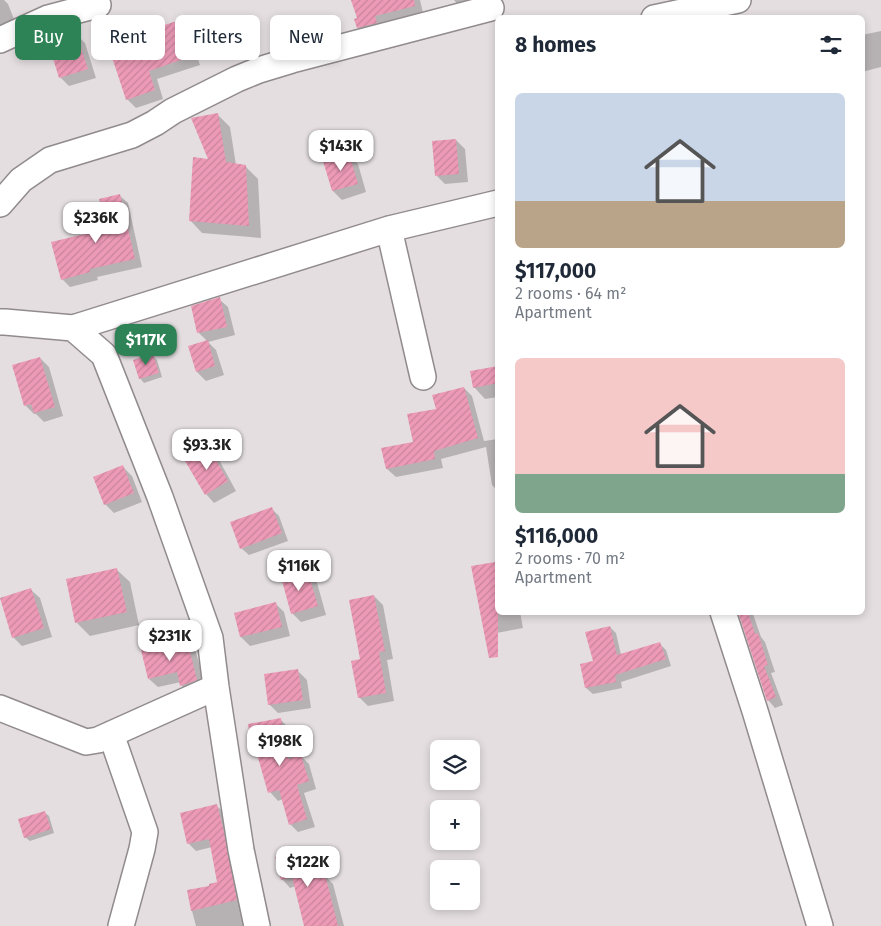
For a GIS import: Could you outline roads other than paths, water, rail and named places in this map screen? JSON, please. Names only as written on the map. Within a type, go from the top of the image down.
[{"type":"street","points":[[668,15],[738,0]]},
{"type":"street","points":[[0,40],[48,18],[98,5]]},
{"type":"street","points":[[0,204],[21,180],[50,160],[132,136],[155,124],[173,111],[259,70],[292,60],[493,11]]},
{"type":"street","points":[[0,322],[73,328],[389,229],[495,204]]},
{"type":"street","points":[[389,229],[423,377]]},
{"type":"street","points":[[73,328],[104,355],[160,497],[210,638],[241,850],[257,926]]},
{"type":"street","points":[[724,615],[756,711],[820,926]]},
{"type":"street","points":[[0,708],[86,742],[92,742],[216,687]]},
{"type":"street","points":[[111,734],[145,832],[121,926]]}]
